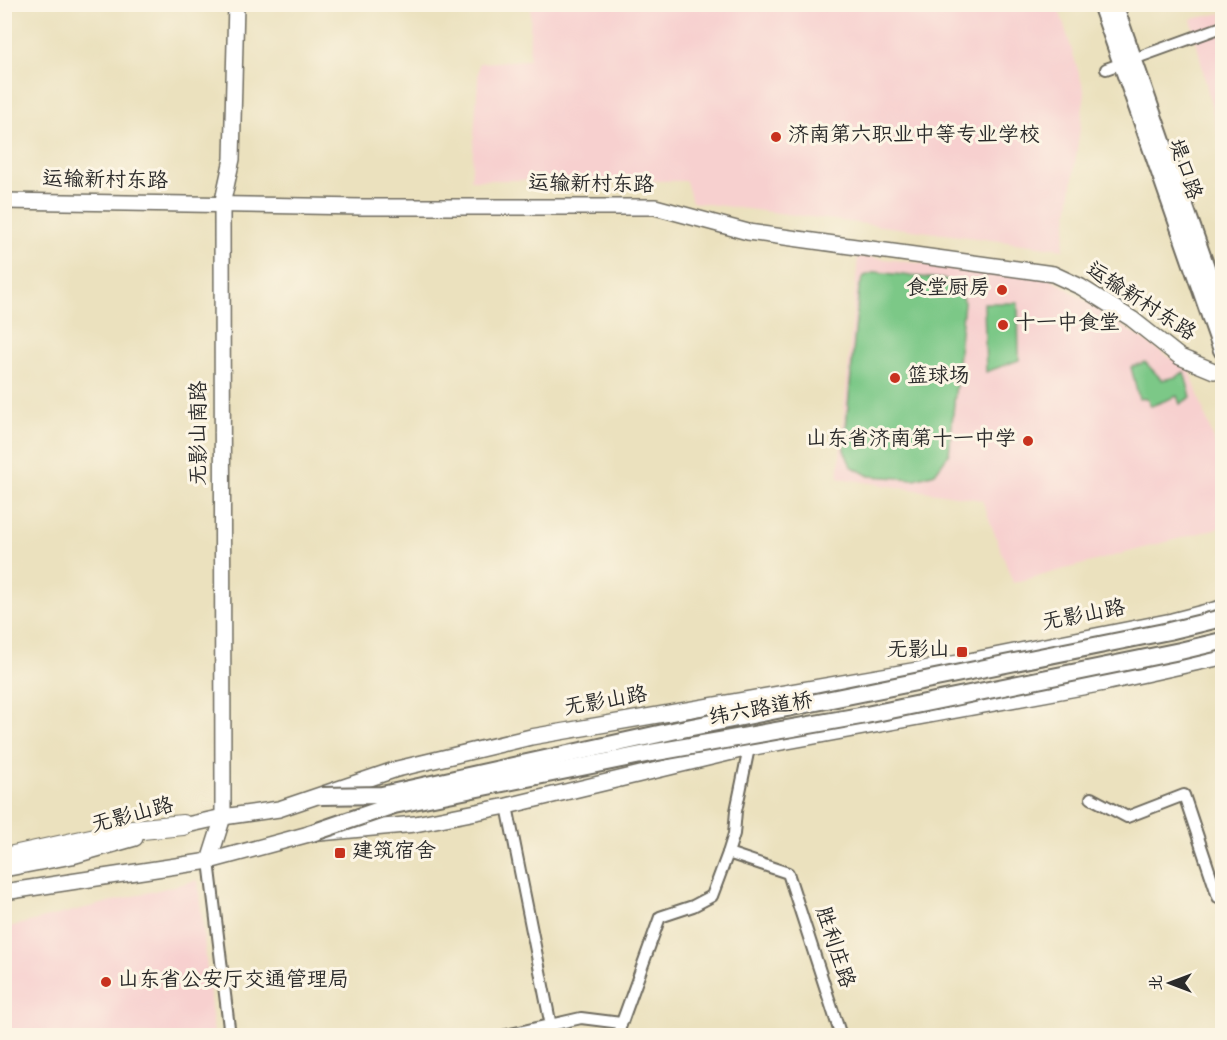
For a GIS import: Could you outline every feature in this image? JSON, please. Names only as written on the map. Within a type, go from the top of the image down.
[{"type":"highway","points":[[4,858],[132,830],[183,825]]},
{"type":"main road","name":"无影山南路","points":[[209,861],[223,817],[222,205],[232,159],[236,4]]},
{"type":"main road","name":"堤口路","points":[[1101,4],[1127,62],[1222,313]]},
{"type":"main road","name":"堤口路","points":[[1114,4],[1127,62],[1222,350]]},
{"type":"main road","name":"运输新村东路","points":[[4,201],[222,205],[655,207],[748,232],[1053,274],[1081,287],[1132,319],[1180,357],[1214,371]]},
{"type":"main road","name":"无影山路","points":[[4,869],[72,856],[183,825],[279,809],[397,769],[531,737],[1034,648],[1172,621],[1222,608]]},
{"type":"main road","name":"纬六路道桥","points":[[321,796],[382,795],[677,730],[1170,631],[1222,618]]},
{"type":"main road","name":"纬六路道桥","points":[[309,834],[394,805],[651,753],[866,715],[1222,641]]},
{"type":"main road","points":[[4,892],[209,861],[309,834],[415,824],[507,806],[749,748],[1104,683],[1222,657]]},
{"type":"street","points":[[1127,62],[1222,27]]},
{"type":"street","points":[[617,1035],[660,917],[693,906],[712,896],[734,834],[736,811],[749,748],[749,700]]},
{"type":"street","points":[[1091,798],[1127,817],[1184,795],[1218,897],[1222,895]]},
{"type":"street","points":[[507,806],[552,1030]]},
{"type":"street","name":"胜利庄路","points":[[728,853],[788,873],[841,1035]]},
{"type":"street","points":[[209,861],[230,1035]]},
{"type":"street","points":[[502,1035],[552,1030],[581,1018],[621,1023]]},
{"type":"shaded area","name":"济南第六职业中等专业学校","points":[[531,5],[1058,5],[1085,93],[1063,249],[692,202],[686,181],[471,180],[479,63],[529,60]]},
{"type":"shaded area","points":[[1222,13],[1222,152],[1191,19]]},
{"type":"shaded area","name":"山东省济南第十一中学","points":[[858,256],[1051,278],[1190,371],[1222,464],[1222,527],[1013,583],[982,500],[838,478]]},
{"type":"shaded area","name":"山东省公安厅交通管理局","points":[[198,880],[214,1035],[5,1035],[5,928]]},
{"type":"green space","points":[[876,272],[948,280],[958,289],[964,302],[949,454],[935,473],[915,479],[869,476],[851,466],[844,450],[859,288],[864,276]]},
{"type":"green space","points":[[984,303],[1018,303],[1019,360],[986,372]]},
{"type":"green space","points":[[1145,362],[1162,380],[1176,377],[1184,372],[1191,397],[1180,404],[1177,396],[1151,406],[1147,398],[1139,399],[1131,367]]},
{"type":"waterway","points":[[1111,297],[1125,306]]},
{"type":"place","name":"济南第六职业中等专业学校","points":[[776,137]]},
{"type":"place","name":"食堂厨房","points":[[1002,290]]},
{"type":"place","name":"十一中食堂","points":[[1003,325]]},
{"type":"place","name":"篮球场","points":[[895,378]]},
{"type":"place","name":"山东省济南第十一中学","points":[[1028,441]]},
{"type":"place","name":"无影山","points":[[962,652]]},
{"type":"place","name":"建筑宿舍","points":[[340,853]]},
{"type":"place","name":"山东省公安厅交通管理局","points":[[106,982]]}]
